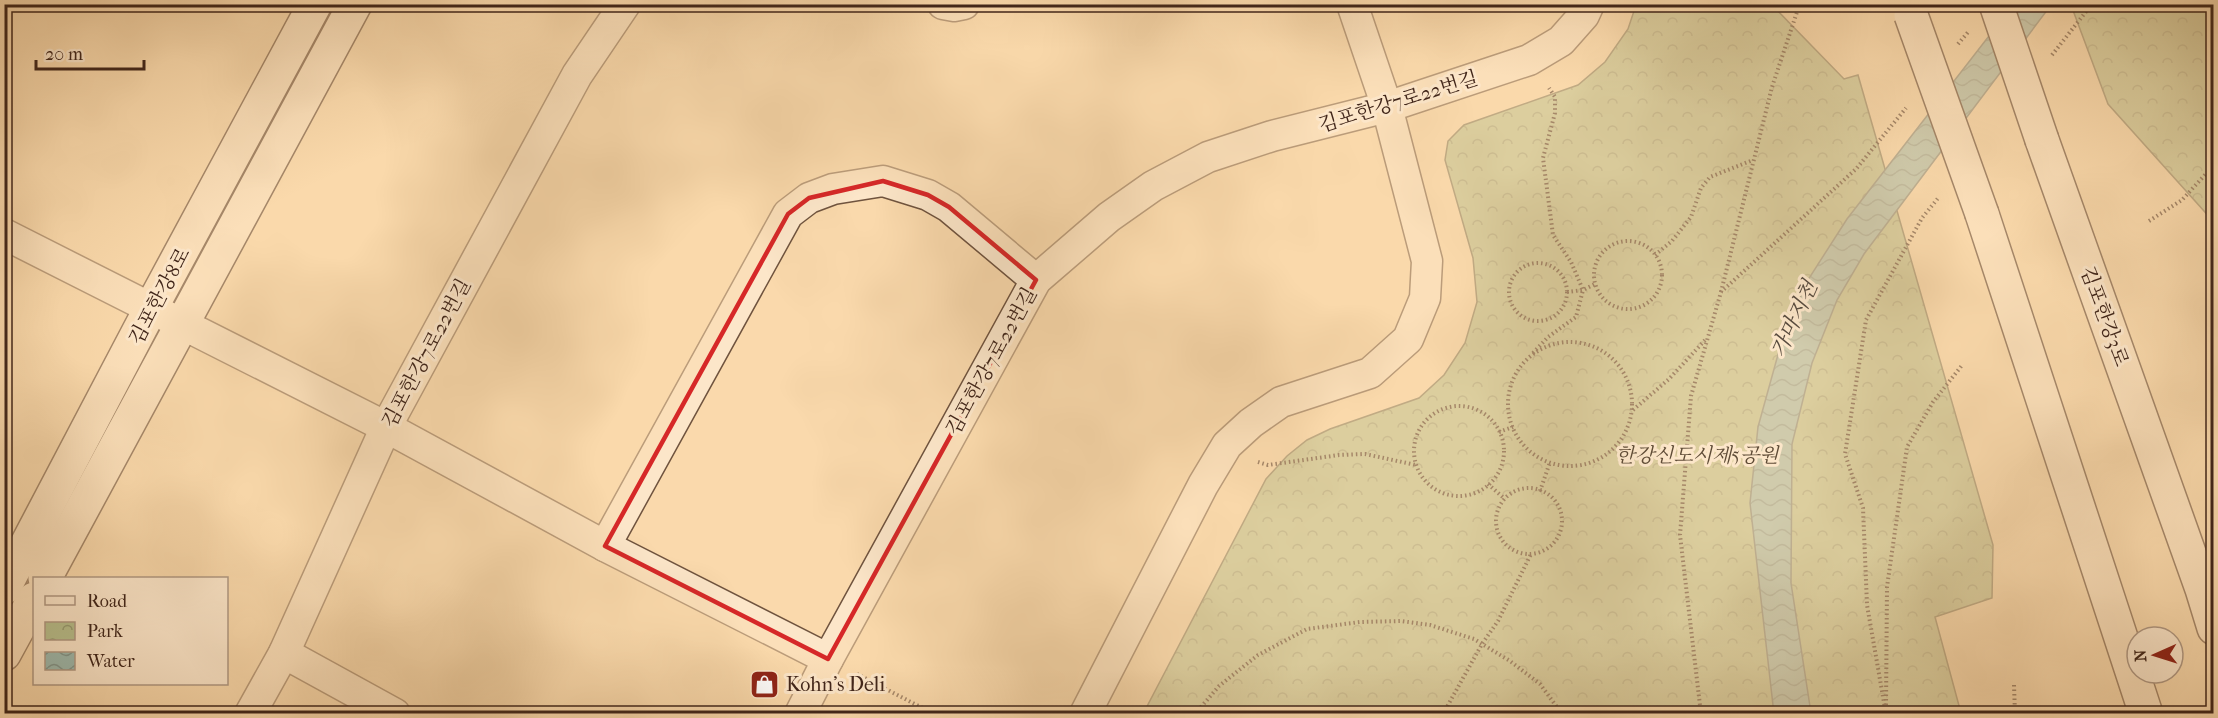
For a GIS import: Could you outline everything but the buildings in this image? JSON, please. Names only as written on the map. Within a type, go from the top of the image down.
[{"type":"street","name":"김포한강8로","points":[[4,588],[151,308],[315,4]]},
{"type":"street","name":"김포한강8로","points":[[46,577],[355,4]]},
{"type":"street","name":"김포한강7로22번길","points":[[250,714],[284,653],[386,427],[577,75],[625,4]]},
{"type":"street","points":[[943,4],[954,6],[963,4]]},
{"type":"street","points":[[1085,714],[1203,485],[1227,445],[1251,423],[1281,402],[1370,373],[1408,339],[1425,298],[1427,261],[1388,107],[1352,4]]},
{"type":"street","name":"김포한강7로22번길","points":[[801,714],[828,659],[1036,280],[1109,217],[1153,186],[1208,157],[1272,136],[1388,107],[1529,60],[1561,41],[1584,15],[1588,4]]},
{"type":"street","points":[[1909,10],[1982,214],[2146,714]]},
{"type":"street","name":"김포한강3로","points":[[1986,14],[2042,140],[2214,628]]},
{"type":"street","points":[[605,546],[788,214],[809,198],[833,189],[883,181],[928,195],[950,207],[1036,280]]},
{"type":"street","points":[[4,234],[386,427],[605,546],[828,659]]},
{"type":"street","points":[[4,654],[33,600]]},
{"type":"street","points":[[284,653],[395,714]]},
{"type":"path","points":[[1701,714],[1680,536],[1691,396],[1721,292],[1772,87],[1797,12],[1802,4]]},
{"type":"path","points":[[2048,60],[2092,4]]},
{"type":"path","points":[[1953,50],[1986,14]]},
{"type":"path","points":[[1529,357],[1547,346],[1568,341],[1589,344],[1607,353],[1622,369],[1631,388],[1632,410],[1628,430],[1615,447],[1598,460],[1580,466],[1560,466],[1541,459],[1526,447],[1513,428],[1509,412],[1509,392],[1516,374],[1529,357],[1548,337],[1576,317],[1584,290],[1571,262],[1553,235],[1544,158],[1555,113],[1555,97],[1548,88]]},
{"type":"path","points":[[1721,292],[1856,170],[1908,105]]},
{"type":"path","points":[[1655,255],[1672,241],[1691,217],[1701,188],[1710,177],[1753,160]]},
{"type":"path","points":[[2149,221],[2182,200],[2214,165]]},
{"type":"path","points":[[1886,714],[1867,605],[1863,508],[1845,454],[1866,320],[1922,218],[1944,190]]},
{"type":"path","points":[[1624,241],[1635,242],[1645,246],[1660,262],[1661,282],[1657,293],[1641,306],[1631,309],[1619,308],[1608,303],[1595,284],[1594,272],[1598,261],[1604,250],[1614,244],[1624,241]]},
{"type":"path","points":[[1544,263],[1560,273],[1567,292],[1560,310],[1552,317],[1534,320],[1525,318],[1513,306],[1509,288],[1512,279],[1524,266],[1544,263]]},
{"type":"path","points":[[1567,292],[1584,290],[1595,284]]},
{"type":"path","points":[[1632,410],[1669,379],[1708,337]]},
{"type":"path","points":[[1886,714],[1887,587],[1907,447],[1933,402],[1963,364]]},
{"type":"path","points":[[1455,406],[1470,407],[1484,413],[1499,432],[1503,451],[1501,466],[1494,479],[1483,489],[1455,496],[1441,492],[1428,484],[1417,465],[1414,458],[1419,429],[1428,417],[1441,409],[1455,406]]},
{"type":"path","points":[[1499,432],[1513,428]]},
{"type":"path","points":[[1249,460],[1269,465],[1339,455],[1365,454],[1417,465]]},
{"type":"path","points":[[1540,491],[1550,462]]},
{"type":"path","points":[[1488,484],[1505,499]]},
{"type":"path","points":[[1522,489],[1540,491],[1554,500],[1560,510],[1561,521],[1560,532],[1554,543],[1545,550],[1531,554],[1515,551],[1506,546],[1500,537],[1496,517],[1505,499],[1522,489]]},
{"type":"path","points":[[1443,714],[1482,644],[1498,621],[1531,554]]},
{"type":"path","points":[[1195,714],[1219,686],[1258,655],[1306,629],[1360,621],[1401,621],[1430,625],[1474,639],[1510,661],[1540,684],[1562,714]]},
{"type":"path","points":[[855,673],[934,714]]},
{"type":"path","points":[[2014,685],[2015,714]]},
{"type":"path","points":[[1373,714],[1390,712],[1397,714]]},
{"type":"highlighted area","points":[[883,181],[928,195],[949,207],[1036,280],[828,659],[605,546],[788,214],[809,198]]},
{"type":"green space","name":"한강신도시제5공원","points":[[1636,5],[1772,5],[1844,79],[1858,75],[1993,545],[1992,598],[1935,617],[1961,713],[1143,714],[1266,479],[1287,456],[1307,440],[1330,429],[1419,398],[1444,375],[1465,343],[1477,302],[1473,258],[1445,160],[1448,141],[1464,125],[1578,85],[1605,62],[1628,29]]},
{"type":"green space","points":[[2071,5],[2213,5],[2213,221],[2108,104]]},
{"type":"water","name":"가마지천","points":[[2013,5],[2051,5],[1864,254],[1837,300],[1812,363],[1792,444],[1791,583],[1811,713],[1774,714],[1750,503],[1758,427],[1779,351],[1806,283],[1847,219]]},
{"type":"place","name":"Kohn’s Deli","points":[[765,684]]}]
